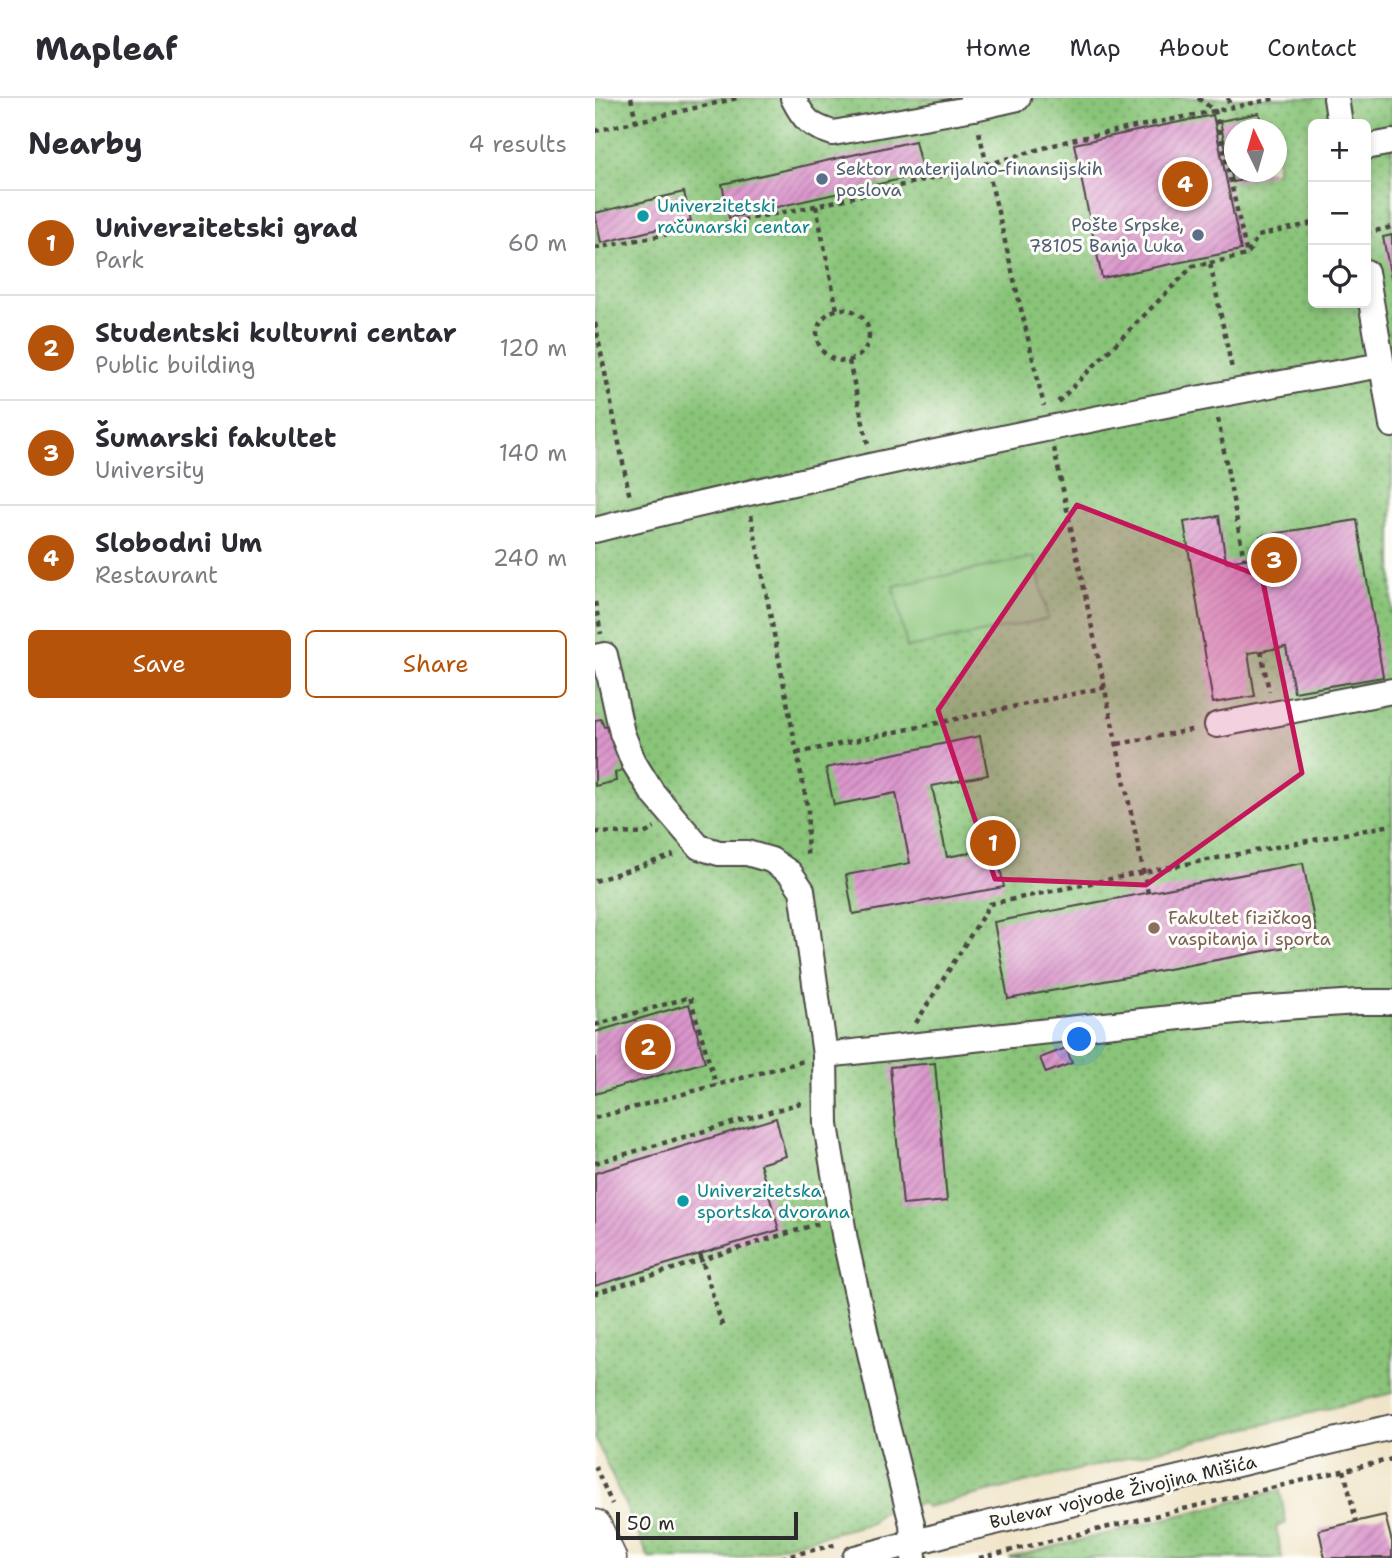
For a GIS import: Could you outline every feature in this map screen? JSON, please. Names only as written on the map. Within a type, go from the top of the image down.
[{"type":"main road","points":[[595,1526],[610,1558]]},
{"type":"street","points":[[793,98],[800,112],[815,128],[833,133],[973,103],[1018,98]]},
{"type":"street","points":[[1336,98],[1339,119]]},
{"type":"street","points":[[1371,146],[1392,142]]},
{"type":"street","points":[[1371,301],[1392,425]]},
{"type":"street","points":[[595,530],[873,466],[1048,421],[1382,365]]},
{"type":"street","points":[[600,656],[622,733],[634,763],[652,792],[698,847],[719,853],[747,853],[771,860],[790,873],[802,890],[825,1055],[825,1125],[914,1550]]},
{"type":"street","points":[[1217,725],[1392,691]]},
{"type":"street","points":[[825,1055],[1255,1009],[1392,1002]]},
{"type":"street","name":"Bulevar vojvode Živojina Mišića","points":[[855,1558],[914,1550],[1392,1427]]},
{"type":"path","points":[[631,98],[636,121]]},
{"type":"path","points":[[595,131],[738,98]]},
{"type":"path","points":[[1198,98],[1215,111],[1247,255]]},
{"type":"path","points":[[1228,98],[1230,108]]},
{"type":"path","points":[[595,248],[816,206],[986,165],[1070,141],[1278,98]]},
{"type":"path","points":[[973,103],[1048,421],[1149,892]]},
{"type":"path","points":[[816,206],[837,310]]},
{"type":"path","points":[[1048,421],[1193,266],[1247,255],[1258,236],[1308,224]]},
{"type":"path","points":[[1371,232],[1392,227]]},
{"type":"path","points":[[1210,263],[1244,559]]},
{"type":"path","points":[[837,310],[855,312],[867,325],[868,343],[857,357],[849,361],[831,359],[824,354],[817,340],[819,324],[837,310]]},
{"type":"path","points":[[595,323],[634,520]]},
{"type":"path","points":[[849,361],[873,466]]},
{"type":"path","points":[[747,493],[808,810],[808,854],[802,890]]},
{"type":"path","points":[[595,601],[600,656]]},
{"type":"path","points":[[1261,651],[1273,714]]},
{"type":"path","points":[[797,753],[1106,687]]},
{"type":"path","points":[[1118,744],[1217,725]]},
{"type":"path","points":[[595,832],[644,834],[655,828],[668,811]]},
{"type":"path","points":[[901,1047],[990,904],[1392,825]]},
{"type":"path","points":[[595,881],[698,847]]},
{"type":"path","points":[[595,1025],[690,998],[716,1085]]},
{"type":"path","points":[[595,1118],[825,1055]]},
{"type":"path","points":[[595,1163],[825,1096]]},
{"type":"path","points":[[595,1291],[596,1293],[701,1256],[842,1216]]},
{"type":"path","points":[[701,1256],[723,1328]]},
{"type":"path","points":[[979,1558],[1392,1459]]},
{"type":"path","points":[[1343,1470],[1356,1521]]},
{"type":"highlighted area","points":[[1077,505],[1262,577],[1302,773],[1146,885],[995,879],[938,710]]},
{"type":"green space","points":[[595,98],[1392,98],[1392,1393],[927,1507],[922,1503],[880,1513],[871,1523],[737,1558],[649,1558],[595,1438]]},
{"type":"green space","points":[[1035,557],[1048,619],[907,648],[894,586]]},
{"type":"green space","points":[[1280,1490],[1286,1523],[1276,1527],[1282,1558],[1009,1558]]},
{"type":"building","points":[[1259,113],[1260,119],[1230,119]]},
{"type":"building","points":[[1213,115],[1224,168],[1224,182],[1227,182],[1241,250],[1102,278],[1074,144]]},
{"type":"building","points":[[1224,120],[1224,140],[1220,121]]},
{"type":"building","name":"Sektor materijalno-finansijskih poslova","points":[[915,141],[923,174],[729,218],[722,184]]},
{"type":"building","name":"Univerzitetski računarski centar","points":[[684,192],[691,221],[601,243],[595,213]]},
{"type":"building","points":[[1392,235],[1392,277],[1391,278],[1383,237]]},
{"type":"building","points":[[1219,516],[1226,562],[1264,556],[1260,536],[1357,520],[1383,677],[1294,692],[1286,647],[1248,653],[1255,696],[1213,703],[1184,522]]},
{"type":"building","points":[[601,719],[604,727],[613,726],[622,770],[615,773],[616,781],[595,786],[595,720]]},
{"type":"building","points":[[980,736],[988,775],[932,786],[947,857],[996,848],[1004,887],[853,914],[846,875],[910,863],[896,793],[834,805],[826,768]]},
{"type":"building","points":[[1303,863],[1318,941],[1008,999],[994,922]]},
{"type":"building","points":[[689,1004],[705,1062],[595,1094],[595,1032]]},
{"type":"building","points":[[1066,1048],[1072,1063],[1046,1073],[1040,1058]]},
{"type":"building","points":[[935,1063],[947,1201],[903,1205],[890,1067]]},
{"type":"building","name":"Univerzitetska sportska dvorana","points":[[776,1118],[786,1156],[760,1164],[779,1230],[595,1286],[595,1173]]},
{"type":"building","points":[[1385,1515],[1392,1542],[1392,1558],[1325,1558],[1319,1530]]},
{"type":"place","name":"Sektor materijalno-finansijskih poslova","points":[[822,179]]},
{"type":"place","name":"Slobodni Um","points":[[1185,184]]},
{"type":"place","name":"Univerzitetski računarski centar","points":[[643,216]]},
{"type":"place","name":"Pošte Srpske, 78105 Banja Luka","points":[[1198,235]]},
{"type":"place","name":"Šumarski fakultet","points":[[1274,560]]},
{"type":"place","name":"Univerzitetski grad","points":[[993,843]]},
{"type":"place","name":"Fakultet fizičkog vaspitanja i sporta","points":[[1154,928]]},
{"type":"place","name":"Studentski kulturni centar","points":[[648,1047]]},
{"type":"place","name":"Univerzitetska sportska dvorana","points":[[683,1201]]}]
